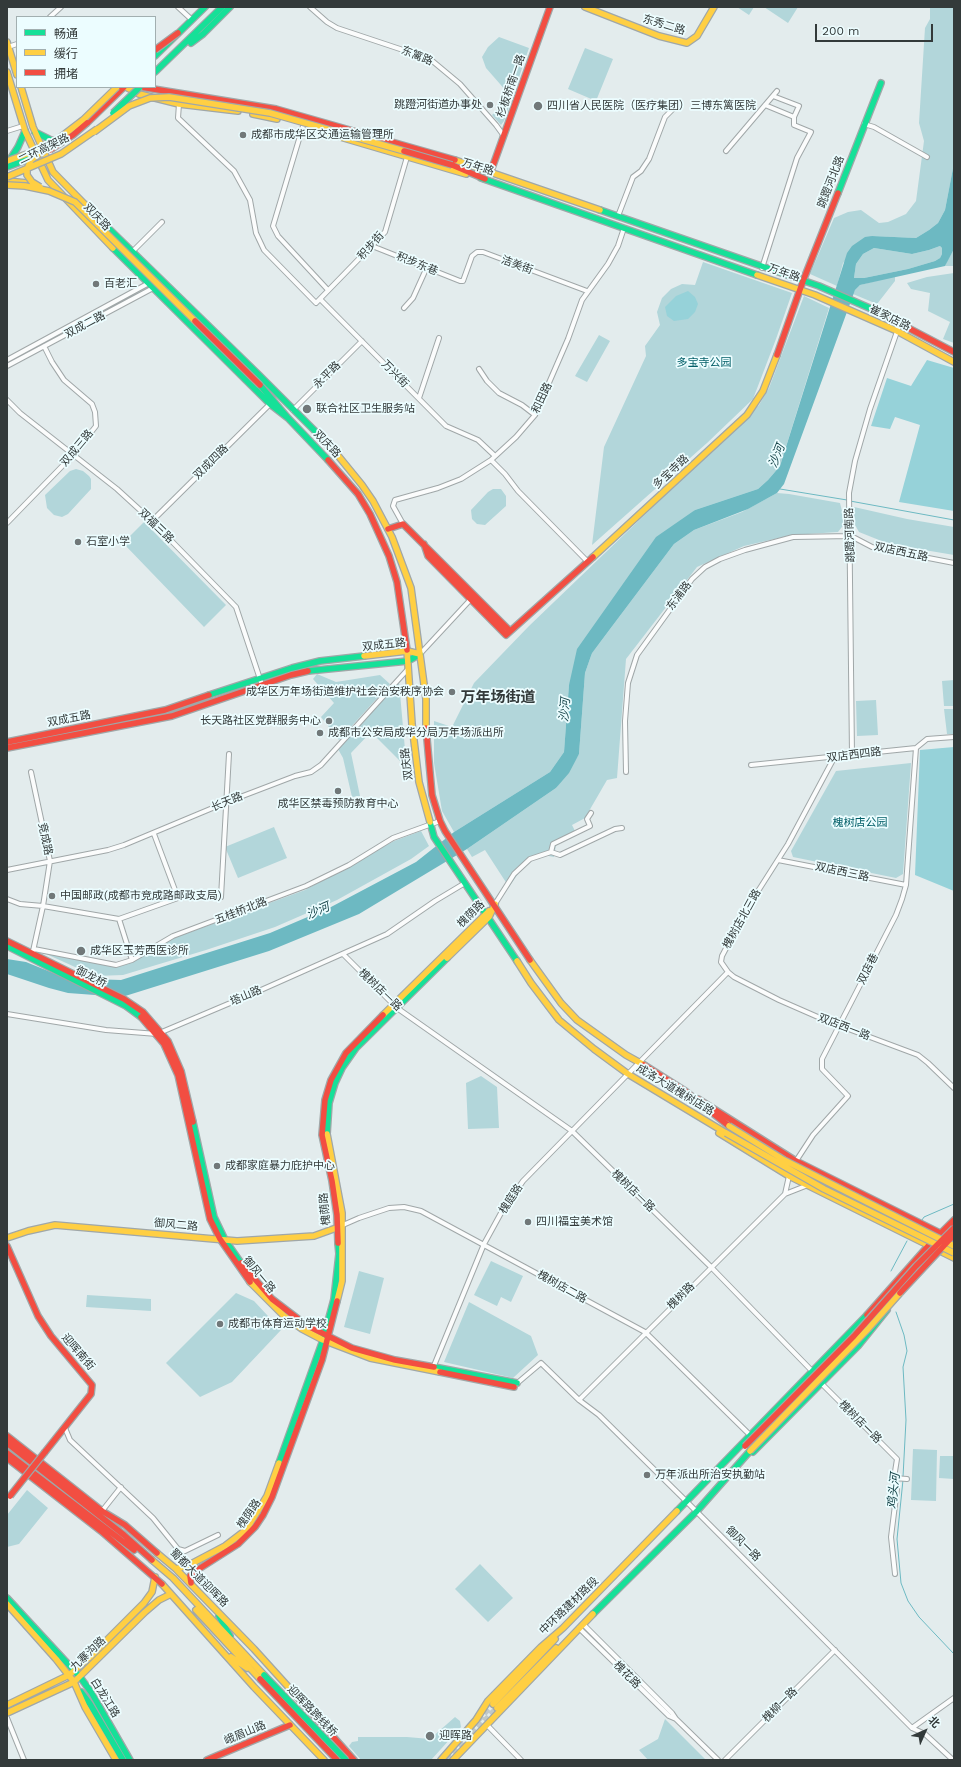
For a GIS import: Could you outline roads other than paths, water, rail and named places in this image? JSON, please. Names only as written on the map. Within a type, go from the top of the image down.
[{"type":"main road","points":[[156,54],[204,7]]},
{"type":"main road","points":[[156,54],[204,7]]},
{"type":"main road","points":[[156,72],[222,7]]},
{"type":"main road","points":[[156,72],[222,7]]},
{"type":"main road","points":[[176,54],[203,34],[230,7]]},
{"type":"main road","name":"杉板桥南一路","points":[[491,171],[550,7]]},
{"type":"main road","name":"东秀二路","points":[[585,7],[659,36],[678,42],[687,43],[697,36],[714,7]]},
{"type":"main road","points":[[156,49],[178,33]]},
{"type":"main road","points":[[8,44],[16,72]]},
{"type":"main road","name":"双庆路","points":[[7,72],[24,129],[48,180],[68,202],[270,404],[288,418],[350,483],[370,514],[389,556],[397,582],[409,669],[412,724],[418,782],[434,837],[453,866]]},
{"type":"main road","name":"跳蹬河北路","points":[[801,289],[881,83]]},
{"type":"main road","name":"双庆路","points":[[21,88],[35,132],[53,172],[65,186],[335,452],[373,501],[388,529],[407,574],[411,588],[426,699],[426,739],[432,795],[440,821],[445,831],[464,858]]},
{"type":"main road","points":[[49,191],[32,182],[26,172],[31,160],[83,120],[116,88]]},
{"type":"main road","points":[[7,164],[35,155],[65,139],[120,88]]},
{"type":"main road","name":"二环高架路","points":[[7,164],[48,151],[67,139],[88,123],[124,88]]},
{"type":"main road","name":"万年路","points":[[127,88],[136,93],[179,104],[273,117],[485,179],[816,295]]},
{"type":"main road","points":[[7,176],[59,158],[92,136],[140,88]]},
{"type":"main road","name":"二环高架路","points":[[7,176],[61,154],[94,132],[140,88]]},
{"type":"main road","name":"万年路","points":[[147,88],[276,109],[330,123],[491,171],[819,286]]},
{"type":"main road","points":[[94,132],[129,106],[150,98],[169,97],[270,113],[342,132],[452,165],[485,179]]},
{"type":"main road","points":[[328,133],[324,131],[323,126],[326,123],[330,123]]},
{"type":"main road","points":[[7,164],[18,147],[24,129]]},
{"type":"main road","points":[[35,132],[51,140],[57,141],[65,139]]},
{"type":"main road","points":[[7,164],[50,145]]},
{"type":"main road","points":[[7,181],[38,186],[68,202]]},
{"type":"main road","points":[[7,185],[26,186],[49,191],[66,197],[83,208],[260,385],[288,418]]},
{"type":"main road","name":"崔家店路","points":[[819,286],[868,307],[954,352]]},
{"type":"main road","name":"多宝寺路","points":[[508,633],[747,415],[756,403],[778,353],[801,289]]},
{"type":"main road","name":"崔家店路","points":[[816,295],[897,331],[954,362]]},
{"type":"main road","points":[[388,529],[403,524],[424,544],[508,633]]},
{"type":"main road","points":[[424,544],[428,556],[508,633]]},
{"type":"main road","name":"双成五路","points":[[7,742],[165,710],[260,678],[320,661],[407,651],[420,654]]},
{"type":"main road","name":"双成五路","points":[[7,748],[172,716],[291,675],[318,669],[354,667],[408,660],[420,654]]},
{"type":"main road","name":"成洛大道槐树店路","points":[[464,858],[544,980],[561,1003],[577,1020],[626,1055],[640,1062],[685,1091],[729,1126],[791,1164],[954,1246]]},
{"type":"main road","name":"成洛大道槐树店路","points":[[453,866],[488,915],[540,996],[559,1020],[594,1050],[628,1074],[726,1133],[824,1188],[954,1253]]},
{"type":"main road","name":"槐荫路","points":[[191,1583],[190,1576],[194,1572],[238,1544],[255,1527],[263,1514],[275,1490],[322,1360],[337,1279],[339,1254],[337,1215],[332,1181],[322,1135],[325,1100],[331,1080],[346,1053],[488,915],[494,904]]},
{"type":"main road","points":[[7,941],[33,954]]},
{"type":"main road","points":[[7,946],[33,954]]},
{"type":"main road","name":"御龙桥","points":[[33,954],[124,999],[141,1014]]},
{"type":"main road","name":"御龙桥","points":[[33,954],[141,1014]]},
{"type":"main road","name":"槐荫路","points":[[176,1569],[194,1562],[235,1540],[246,1530],[267,1496],[326,1339],[342,1280],[344,1225],[327,1137],[329,1103],[335,1083],[346,1061],[356,1048],[395,1007]]},
{"type":"main road","name":"御风一路","points":[[141,1014],[168,1041],[181,1071],[214,1217],[222,1240],[249,1274],[272,1299],[288,1313],[326,1339],[370,1358],[395,1365],[433,1369],[516,1385]]},
{"type":"main road","points":[[685,1091],[705,1102],[796,1161],[942,1232],[954,1240],[889,1309],[874,1328],[726,1478]]},
{"type":"main road","points":[[674,1102],[696,1119],[789,1176],[954,1258]]},
{"type":"main road","points":[[716,1471],[864,1319],[929,1245],[954,1220]]},
{"type":"main road","name":"御风二路","points":[[7,1238],[28,1231],[55,1225],[238,1241],[314,1236],[344,1225]]},
{"type":"main road","points":[[716,1471],[745,1446],[854,1336],[916,1266],[954,1228]]},
{"type":"main road","points":[[726,1478],[750,1451],[847,1351],[920,1270],[954,1236]]},
{"type":"main road","name":"迎晖南街","points":[[7,1246],[38,1316],[51,1336],[92,1385],[91,1394],[8,1498]]},
{"type":"main road","name":"蜀都大道迎晖路","points":[[7,1436],[102,1511],[125,1525],[191,1583],[289,1687],[338,1744],[354,1760]]},
{"type":"main road","points":[[7,1440],[20,1447]]},
{"type":"main road","name":"蜀都大道迎晖路","points":[[7,1443],[124,1535],[173,1578],[233,1642],[260,1676]]},
{"type":"main road","points":[[7,1453],[127,1543],[151,1564],[260,1676]]},
{"type":"main road","points":[[7,1458],[101,1532],[155,1577],[254,1687],[324,1760]]},
{"type":"main road","name":"中环路建材路段","points":[[440,1760],[476,1720],[488,1701],[541,1647],[563,1628],[716,1471]]},
{"type":"main road","name":"中环路建材路段","points":[[452,1760],[571,1636],[697,1511],[726,1478]]},
{"type":"main road","name":"九寨沟路","points":[[7,1705],[69,1675],[90,1657],[144,1603],[152,1592],[155,1577]]},
{"type":"main road","name":"九寨沟路","points":[[7,1713],[74,1682],[144,1612],[159,1600],[171,1594]]},
{"type":"main road","name":"白龙江路","points":[[7,1598],[80,1677],[91,1692],[130,1760]]},
{"type":"main road","name":"白龙江路","points":[[7,1604],[74,1682],[85,1707],[116,1760]]},
{"type":"main road","points":[[215,1608],[233,1642]]},
{"type":"main road","points":[[563,1628],[495,1706],[548,1654],[571,1636]]},
{"type":"main road","points":[[224,1653],[260,1676]]},
{"type":"main road","name":"迎晖路跨线桥","points":[[260,1676],[336,1760]]},
{"type":"main road","name":"迎晖路跨线桥","points":[[260,1676],[346,1760]]},
{"type":"main road","points":[[74,1682],[90,1704],[123,1760]]},
{"type":"main road","name":"峨眉山路","points":[[207,1760],[290,1725]]},
{"type":"main road","points":[[336,1760],[341,1753],[338,1744]]},
{"type":"street","points":[[51,16],[61,7]]},
{"type":"street","points":[[178,7],[191,19]]},
{"type":"street","name":"东篱路","points":[[310,7],[327,22],[337,28],[430,59],[460,84],[504,136]]},
{"type":"street","points":[[726,151],[777,91]]},
{"type":"street","points":[[762,267],[797,158],[811,132],[794,125],[794,116],[799,106],[773,96]]},
{"type":"street","points":[[618,216],[633,177],[641,171],[649,159],[665,117],[680,102]]},
{"type":"street","points":[[179,104],[178,118],[234,171],[250,200],[256,233],[264,250],[316,304],[320,299]]},
{"type":"street","points":[[765,105],[794,116]]},
{"type":"street","points":[[864,124],[874,127],[927,157]]},
{"type":"street","points":[[303,126],[274,226],[278,236],[328,290]]},
{"type":"street","points":[[7,131],[24,129]]},
{"type":"street","name":"积步街","points":[[320,299],[384,232],[407,157]]},
{"type":"street","points":[[132,252],[162,222]]},
{"type":"street","name":"和田路","points":[[403,524],[393,506],[395,500],[462,479],[491,460],[516,437],[535,415],[562,354],[580,305],[587,291],[608,264],[618,246],[624,228]]},
{"type":"street","name":"积步东巷","points":[[372,246],[460,281],[463,280]]},
{"type":"street","name":"洁美街","points":[[463,280],[472,256],[477,252],[483,252],[587,291]]},
{"type":"street","points":[[404,308],[413,298],[427,267]]},
{"type":"street","name":"双成二路","points":[[7,360],[149,283],[157,276]]},
{"type":"street","name":"双成二路","points":[[7,366],[154,288],[162,281]]},
{"type":"street","name":"万兴街","points":[[320,299],[446,426],[478,440],[495,456]]},
{"type":"street","name":"跳蹬河南路","points":[[852,755],[851,536],[849,492],[855,461],[870,409],[900,323]]},
{"type":"street","points":[[419,398],[438,338]]},
{"type":"street","name":"永平路","points":[[293,410],[362,341]]},
{"type":"street","name":"双成三路","points":[[7,523],[73,455],[96,426],[96,412],[87,399],[64,380],[52,362],[44,346]]},
{"type":"street","points":[[479,369],[487,381],[499,393],[522,405],[535,415]]},
{"type":"street","name":"双福三路","points":[[7,400],[20,413],[117,489],[152,521],[236,607],[262,685]]},
{"type":"street","name":"双成四路","points":[[152,521],[270,404]]},
{"type":"street","points":[[491,460],[505,474],[518,491],[588,561]]},
{"type":"street","name":"双店西五路","points":[[851,536],[872,547],[954,563]]},
{"type":"street","name":"东浦路","points":[[626,772],[624,720],[626,698],[628,683],[637,655],[692,579],[705,568],[720,559],[745,550],[793,537],[851,536]]},
{"type":"street","points":[[420,654],[471,599]]},
{"type":"street","name":"长天路","points":[[7,870],[108,850],[154,834],[227,802],[316,770],[409,669]]},
{"type":"street","name":"双店西四路","points":[[750,765],[834,758],[916,748],[927,739],[954,737]]},
{"type":"street","name":"双店巷","points":[[796,1161],[813,1135],[848,1096],[821,1066],[822,1059],[896,914],[906,885],[916,748]]},
{"type":"street","points":[[221,897],[229,754]]},
{"type":"street","name":"槐树店北三路","points":[[728,972],[721,962],[722,956],[746,910],[778,860],[834,758]]},
{"type":"street","name":"竞成路","points":[[31,772],[50,861],[43,906],[33,954]]},
{"type":"street","points":[[551,852],[552,844],[590,826],[587,819],[591,813]]},
{"type":"street","name":"五桂桥北路","points":[[33,954],[116,965],[132,960],[173,936],[306,886],[349,865],[394,838],[440,821]]},
{"type":"street","points":[[494,904],[514,874],[530,859],[551,852],[560,855],[615,829],[622,828]]},
{"type":"street","points":[[7,899],[20,904],[43,906],[119,919],[178,898],[154,834]]},
{"type":"street","name":"双店西三路","points":[[778,860],[906,885]]},
{"type":"street","name":"塔山路","points":[[7,1014],[106,1030],[159,1033],[387,934],[435,901],[465,883]]},
{"type":"street","points":[[119,919],[132,960]]},
{"type":"street","name":"槐树店一路","points":[[343,954],[395,1007],[572,1131],[710,1267],[813,1372],[821,1383],[897,1459],[894,1478]]},
{"type":"street","points":[[640,1062],[728,972]]},
{"type":"street","name":"双店西一路","points":[[728,972],[734,977],[779,1000],[838,1026],[918,1055],[954,1088]]},
{"type":"street","name":"槐庭路","points":[[433,1369],[484,1244],[501,1213],[523,1181],[640,1062]]},
{"type":"street","points":[[785,1194],[789,1176]]},
{"type":"street","points":[[785,1194],[808,1185]]},
{"type":"street","name":"槐树路","points":[[579,1400],[710,1267],[785,1194]]},
{"type":"street","name":"槐树店二路","points":[[344,1225],[389,1208],[404,1207],[421,1211],[645,1332],[751,1436]]},
{"type":"street","name":"御风一路","points":[[516,1385],[541,1363],[579,1400],[599,1415],[697,1511],[912,1728],[926,1734],[952,1760]]},
{"type":"street","points":[[65,1428],[70,1440],[153,1518],[181,1551],[218,1535]]},
{"type":"street","points":[[895,1574],[891,1537],[897,1489],[894,1478],[907,1479]]},
{"type":"street","points":[[102,1511],[121,1487]]},
{"type":"street","name":"槐花路","points":[[581,1626],[669,1716],[676,1719],[718,1760]]},
{"type":"street","name":"槐柳一路","points":[[725,1760],[835,1650]]},
{"type":"street","points":[[912,1728],[954,1698]]},
{"type":"street","points":[[7,1718],[24,1760]]},
{"type":"street","points":[[486,1725],[521,1760]]},
{"type":"waterway","points":[[780,489],[847,500]]},
{"type":"waterway","points":[[850,501],[954,520]]},
{"type":"waterway","points":[[922,1220],[924,1217],[954,1204]]},
{"type":"waterway","points":[[891,1271],[907,1241]]},
{"type":"waterway","name":"鸡头河","points":[[896,1312],[904,1335],[907,1351],[903,1367],[906,1420],[903,1477]]},
{"type":"waterway","name":"鸡头河","points":[[903,1480],[897,1539],[901,1583],[908,1601],[919,1617],[954,1654]]},
{"type":"tunnel","points":[[478,1720],[493,1704]]},
{"type":"tunnel","points":[[447,1760],[497,1708]]},
{"type":"place","name":"跳蹬河街道办事处","points":[[490,105]]},
{"type":"place","name":"四川省人民医院（医疗集团）三博东篱医院","points":[[538,106]]},
{"type":"place","name":"成都市成华区交通运输管理所","points":[[243,135]]},
{"type":"place","name":"百老汇","points":[[96,284]]},
{"type":"place","name":"联合社区卫生服务站","points":[[307,409]]},
{"type":"place","name":"石室小学","points":[[78,542]]},
{"type":"place","name":"成华区万年场街道维护社会治安秩序协会","points":[[452,692]]},
{"type":"place","name":"长天路社区党群服务中心","points":[[329,721]]},
{"type":"place","name":"成都市公安局成华分局万年场派出所","points":[[320,733]]},
{"type":"place","name":"成华区禁毒预防教育中心","points":[[338,791]]},
{"type":"place","name":"中国邮政(成都市竞成路邮政支局)","points":[[52,896]]},
{"type":"place","name":"成华区玉芳西医诊所","points":[[81,951]]},
{"type":"place","name":"成都家庭暴力庇护中心","points":[[217,1166]]},
{"type":"place","name":"四川福宝美术馆","points":[[528,1222]]},
{"type":"place","name":"成都市体育运动学校","points":[[220,1324]]},
{"type":"place","name":"万年派出所治安执勤站","points":[[647,1475]]},
{"type":"place","name":"迎晖路","points":[[430,1736]]},
{"type":"district","name":"万年场街道","points":[[498,698]]},
{"type":"park label","name":"多宝寺公园","points":[[704,363]]},
{"type":"park label","name":"槐树店公园","points":[[860,823]]},
{"type":"water label","name":"沙河","points":[[777,456]]},
{"type":"water label","name":"沙河","points":[[565,710]]},
{"type":"water label","name":"沙河","points":[[318,911]]}]
